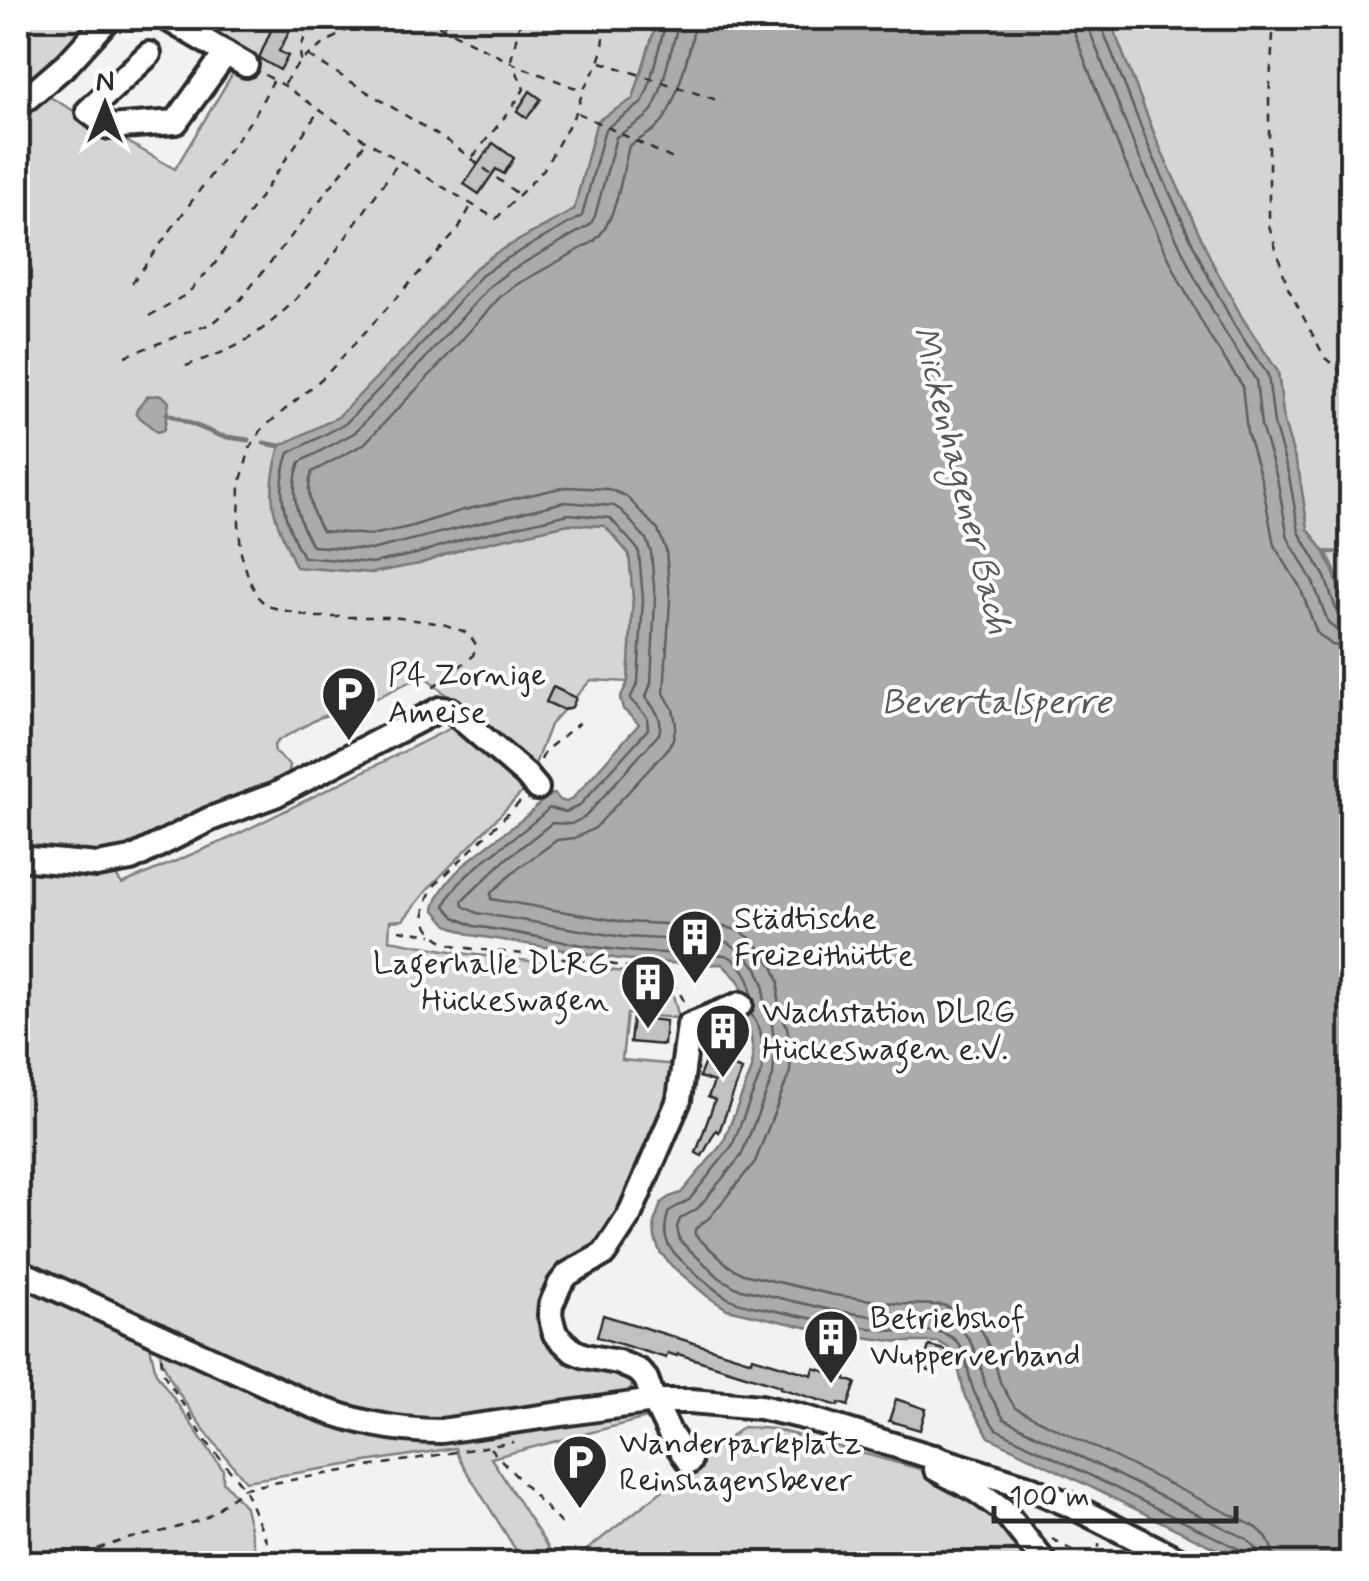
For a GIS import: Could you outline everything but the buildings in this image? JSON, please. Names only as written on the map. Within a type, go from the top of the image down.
[{"type":"street","points":[[18,106],[68,63],[109,18]]},
{"type":"street","points":[[149,54],[88,111],[109,127],[176,122],[236,59],[166,18]]},
{"type":"street","points":[[18,858],[98,866],[131,859],[210,820],[275,795],[440,709],[450,710],[534,785]]},
{"type":"street","points":[[690,1462],[670,1434],[639,1371],[618,1362],[584,1356],[564,1344],[552,1326],[550,1305],[568,1274],[604,1254],[629,1216],[680,1100],[690,1024],[740,1004]]},
{"type":"street","points":[[18,1271],[347,1419],[406,1431],[441,1431],[654,1401],[760,1407],[1026,1486],[1187,1564]]},
{"type":"street","points":[[934,1456],[936,1468],[1002,1510],[1046,1553]]},
{"type":"path","points":[[301,63],[300,50],[312,18]]},
{"type":"path","points":[[285,86],[289,73],[309,56],[370,18]]},
{"type":"path","points":[[424,18],[512,63],[583,91]]},
{"type":"path","points":[[443,27],[448,18]]},
{"type":"path","points":[[472,159],[524,88],[512,63],[520,18]]},
{"type":"path","points":[[236,59],[496,220],[544,169],[576,112],[603,50],[605,18]]},
{"type":"path","points":[[1274,18],[1269,100],[1269,226],[1288,288],[1325,358],[1352,376]]},
{"type":"path","points":[[309,56],[452,144],[519,195]]},
{"type":"path","points":[[599,62],[723,102]]},
{"type":"path","points":[[132,282],[254,116],[274,80]]},
{"type":"path","points":[[149,316],[188,294],[214,266],[319,110]]},
{"type":"path","points":[[576,112],[675,160]]},
{"type":"path","points":[[124,356],[213,324],[241,299],[367,141]]},
{"type":"path","points":[[186,366],[241,344],[280,316],[318,274],[400,161]]},
{"type":"path","points":[[440,709],[434,686],[472,657],[476,646],[468,632],[393,617],[301,616],[268,606],[257,596],[241,553],[240,484],[250,448],[262,429],[326,375],[458,230],[471,206]]},
{"type":"path","points":[[434,935],[426,924],[426,906],[435,885],[534,785],[545,752],[579,724]]},
{"type":"path","points":[[399,930],[434,935],[461,946],[578,959],[649,972],[681,992],[690,1024]]},
{"type":"path","points":[[158,1334],[163,1373],[206,1442],[244,1488],[273,1564]]},
{"type":"path","points":[[52,1564],[204,1518],[244,1488],[489,1447],[562,1525]]},
{"type":"path","points":[[1046,1553],[1093,1562],[1099,1557],[1099,1536]]},
{"type":"shaded area","points":[[18,18],[101,18],[18,95]]},
{"type":"shaded area","points":[[181,18],[658,18],[633,99],[597,121],[574,210],[474,269],[338,417],[280,446],[419,564],[468,547],[568,524],[605,526],[629,554],[633,598],[628,682],[591,680],[550,725],[532,772],[426,677],[362,705],[321,717],[279,740],[274,745],[275,753],[290,765],[288,778],[116,861],[18,853],[18,518],[31,497],[18,482],[18,111],[41,92],[175,169],[242,58]]},
{"type":"shaded area","points":[[1109,18],[1351,18],[1351,552],[1324,551],[1308,529],[1299,473],[1284,423],[1278,372],[1213,264],[1157,141]]},
{"type":"shaded area","points":[[1327,553],[1351,553],[1351,620],[1336,573]]},
{"type":"shaded area","points":[[457,725],[530,784],[403,920],[390,921],[389,940],[468,954],[633,973],[660,982],[673,995],[679,1018],[627,1014],[622,1060],[676,1065],[672,1100],[616,1223],[556,1273],[541,1290],[537,1307],[539,1332],[550,1345],[565,1355],[630,1375],[633,1382],[629,1395],[419,1424],[323,1402],[18,1261],[18,864],[112,870],[122,884],[228,839]]},
{"type":"shaded area","points":[[18,1282],[149,1342],[156,1373],[223,1470],[223,1481],[245,1507],[258,1563],[18,1564]]},
{"type":"shaded area","points":[[161,1345],[380,1434],[642,1410],[654,1416],[491,1458],[558,1563],[524,1563],[455,1448],[246,1481],[182,1398],[163,1363]]},
{"type":"shaded area","points":[[743,1427],[774,1429],[923,1470],[989,1504],[1040,1563],[569,1564]]},
{"type":"water","name":"Bevertalsperre","points":[[658,18],[1109,18],[1157,141],[1213,264],[1278,372],[1284,423],[1299,473],[1308,529],[1334,573],[1351,626],[1351,1563],[1245,1563],[989,1437],[965,1397],[949,1348],[938,1342],[899,1342],[827,1332],[727,1309],[707,1296],[660,1252],[654,1223],[661,1203],[681,1193],[723,1143],[752,1069],[753,1051],[750,1032],[742,1018],[742,988],[738,980],[722,964],[620,959],[471,935],[448,925],[434,909],[448,881],[474,856],[547,797],[555,794],[566,802],[572,799],[639,724],[623,709],[620,698],[628,682],[633,598],[629,554],[605,526],[568,524],[372,573],[296,567],[274,508],[275,465],[280,446],[338,417],[474,269],[574,210],[597,121],[633,99]]},
{"type":"water","points":[[162,395],[169,402],[164,430],[157,432],[136,414],[148,396]]},
{"type":"waterway","points":[[167,414],[221,436],[248,440]]},
{"type":"waterway","points":[[264,443],[280,446]]},
{"type":"place","name":"P4 Zornige Ameise","points":[[349,743]]},
{"type":"place","name":"Städtische Freizeithütte","points":[[695,986]]},
{"type":"place","name":"Lagerhalle DLRG Hückeswagen","points":[[648,1031]]},
{"type":"place","name":"Wachstation DLRG Hückeswagen e.V.","points":[[723,1080]]},
{"type":"place","name":"Betriebshof Wupperverband","points":[[831,1386]]},
{"type":"place","name":"Wanderparkplatz Reinshagensbever","points":[[580,1511]]},
{"type":"water label","name":"Mickenhagener Bach","points":[[961,480]]}]
